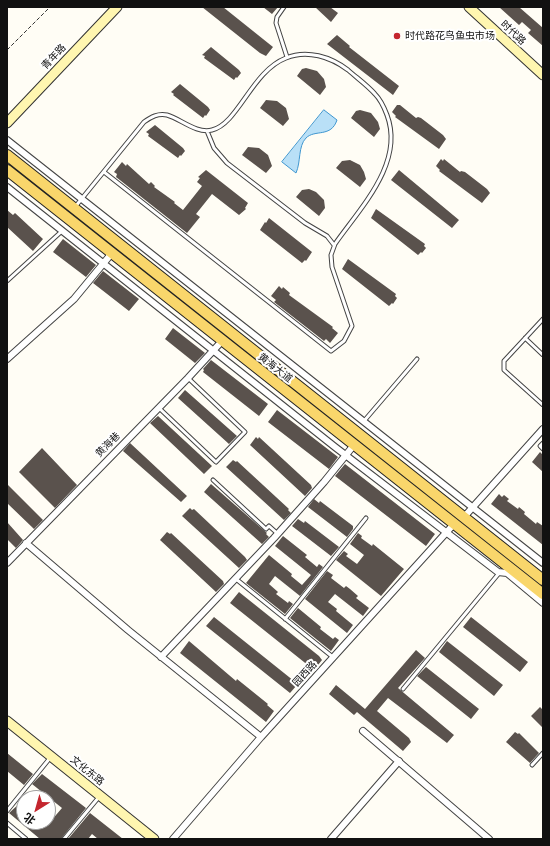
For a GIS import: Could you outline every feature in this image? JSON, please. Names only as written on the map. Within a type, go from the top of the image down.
[{"type":"main road","name":"黄海大道","points":[[7,155],[543,580]]},
{"type":"main road","name":"黄海大道","points":[[7,170],[543,594]]},
{"type":"street","name":"青年路","points":[[7,123],[117,7]]},
{"type":"street","name":"时代路","points":[[469,7],[543,75]]},
{"type":"street","points":[[7,140],[543,563]]},
{"type":"street","points":[[7,187],[345,455],[500,572],[507,573],[543,603]]},
{"type":"street","points":[[7,359],[74,299],[112,253]]},
{"type":"street","name":"黄海巷","points":[[7,563],[159,408],[222,341]]},
{"type":"street","points":[[464,517],[543,429]]},
{"type":"street","points":[[161,656],[278,534],[324,482],[354,444]]},
{"type":"street","name":"园西路","points":[[173,839],[261,737],[454,524]]},
{"type":"street","points":[[26,543],[261,737]]},
{"type":"street","name":"文化东路","points":[[7,721],[154,839]]},
{"type":"street","points":[[363,731],[489,839]]},
{"type":"street","points":[[331,839],[399,762]]},
{"type":"lane","points":[[284,7],[276,16],[276,23],[287,57]]},
{"type":"lane","points":[[74,208],[144,122],[155,116],[167,115],[199,130],[208,131],[216,129],[225,123],[261,75],[275,63],[287,57],[304,55],[326,57],[337,62],[376,94],[383,105],[391,132],[391,144],[386,167],[370,194],[334,245],[330,255],[332,267],[352,326],[349,334],[344,341],[331,351],[104,172]]},
{"type":"lane","points":[[208,131],[214,148],[227,163],[305,223],[328,236],[334,245]]},
{"type":"lane","points":[[7,281],[62,230]]},
{"type":"lane","points":[[543,319],[504,361],[504,370],[543,405]]},
{"type":"lane","points":[[525,338],[543,355]]},
{"type":"lane","points":[[364,421],[417,359]]},
{"type":"lane","points":[[159,408],[216,462],[245,432],[188,378]]},
{"type":"lane","points":[[543,443],[540,446],[543,449]]},
{"type":"lane","points":[[213,480],[266,529],[268,526],[278,534]]},
{"type":"lane","points":[[285,619],[366,518]]},
{"type":"lane","points":[[403,689],[500,572]]},
{"type":"lane","points":[[236,579],[334,658]]},
{"type":"lane","points":[[532,765],[543,753]]},
{"type":"lane","points":[[7,811],[51,756]]},
{"type":"lane","points":[[64,839],[100,796]]},
{"type":"lane","points":[[7,823],[26,839]]},
{"type":"path","points":[[7,50],[50,7]]},
{"type":"water","points":[[324,110],[337,120],[331,129],[310,135],[303,141],[296,173],[282,162]]},
{"type":"building","points":[[202,7],[223,7],[273,47],[266,56],[260,53]]},
{"type":"building","points":[[263,7],[278,7],[272,14]]},
{"type":"building","points":[[315,7],[330,7],[338,13],[331,22]]},
{"type":"building","points":[[499,7],[519,7],[543,28],[543,46],[528,33],[531,30],[522,22],[519,25]]},
{"type":"building","points":[[337,35],[350,46],[349,47],[399,86],[393,95],[327,44]]},
{"type":"building","points":[[211,47],[239,70],[241,73],[237,78],[236,77],[234,80],[204,58],[205,56],[202,55]]},
{"type":"building","points":[[306,68],[317,71],[324,79],[326,87],[320,95],[297,76],[302,69]]},
{"type":"building","points":[[180,84],[208,107],[210,110],[206,116],[205,115],[203,118],[173,95],[174,94],[171,92]]},
{"type":"building","points":[[266,100],[277,101],[286,108],[289,119],[283,126],[260,108]]},
{"type":"building","points":[[397,105],[400,105],[416,118],[421,118],[443,135],[446,139],[439,149],[395,117],[396,116],[392,112]]},
{"type":"building","points":[[360,110],[371,113],[378,122],[380,129],[374,137],[351,118],[356,111]]},
{"type":"building","points":[[155,125],[183,148],[185,151],[181,156],[180,155],[178,158],[148,136],[149,134],[146,132]]},
{"type":"building","points":[[248,147],[259,148],[268,155],[272,166],[266,173],[242,155]]},
{"type":"building","points":[[441,159],[443,161],[444,159],[460,172],[465,172],[487,189],[490,193],[482,203],[439,171],[440,170],[436,166]]},
{"type":"building","points":[[350,160],[360,165],[364,172],[366,179],[360,187],[336,168],[342,161]]},
{"type":"building","points":[[122,162],[126,166],[127,164],[149,184],[151,182],[155,186],[154,187],[175,202],[174,203],[183,210],[202,186],[197,182],[200,178],[198,177],[206,170],[248,203],[245,208],[246,209],[239,215],[212,194],[196,214],[200,217],[187,233],[116,177],[117,174],[114,172]]},
{"type":"building","points":[[399,170],[459,220],[452,228],[391,180]]},
{"type":"building","points":[[309,189],[316,192],[324,200],[325,208],[319,216],[296,197],[302,190]]},
{"type":"building","points":[[376,209],[425,244],[424,246],[426,248],[422,253],[421,252],[418,255],[371,218]]},
{"type":"building","points":[[7,210],[13,215],[15,213],[43,239],[33,251],[7,227]]},
{"type":"building","points":[[269,218],[312,252],[306,261],[305,260],[302,263],[260,230]]},
{"type":"building","points":[[63,239],[96,265],[86,277],[53,252]]},
{"type":"building","points":[[348,259],[396,294],[395,296],[397,298],[393,304],[392,303],[389,306],[342,269]]},
{"type":"building","points":[[103,271],[139,299],[129,311],[93,283]]},
{"type":"building","points":[[279,286],[282,289],[283,287],[290,293],[289,295],[333,327],[332,328],[338,333],[330,343],[326,339],[324,341],[274,302],[276,300],[271,296]]},
{"type":"building","points":[[173,328],[205,353],[195,363],[165,339]]},
{"type":"building","points":[[211,360],[268,404],[259,416],[203,372],[203,369]]},
{"type":"building","points":[[185,390],[237,436],[229,444],[178,398]]},
{"type":"building","points":[[277,410],[338,457],[329,469],[268,422]]},
{"type":"building","points":[[158,416],[212,466],[204,474],[150,423]]},
{"type":"building","points":[[256,437],[258,439],[259,437],[311,485],[312,488],[305,496],[250,445]]},
{"type":"building","points":[[130,443],[187,496],[181,502],[123,451]]},
{"type":"building","points":[[42,448],[77,485],[55,508],[19,472]]},
{"type":"building","points":[[540,452],[543,455],[543,472],[532,462]]},
{"type":"building","points":[[233,460],[236,462],[237,461],[289,509],[288,510],[291,513],[284,520],[226,467]]},
{"type":"building","points":[[345,464],[435,534],[426,546],[335,476]]},
{"type":"building","points":[[7,484],[43,520],[34,529],[7,503]]},
{"type":"building","points":[[211,484],[267,533],[266,534],[269,537],[262,544],[204,492]]},
{"type":"building","points":[[499,494],[502,497],[504,495],[509,499],[507,501],[518,509],[519,507],[525,512],[524,514],[536,524],[537,522],[543,526],[543,545],[491,504]]},
{"type":"building","points":[[314,499],[319,503],[320,501],[353,526],[353,529],[347,537],[308,507]]},
{"type":"building","points":[[190,508],[192,510],[194,509],[245,557],[247,560],[239,568],[182,516]]},
{"type":"building","points":[[298,519],[304,523],[305,521],[339,547],[331,556],[292,526]]},
{"type":"building","points":[[7,522],[23,540],[16,548],[7,539]]},
{"type":"building","points":[[167,532],[170,534],[171,533],[223,581],[224,584],[216,592],[160,540]]},
{"type":"building","points":[[358,533],[362,536],[361,538],[372,546],[373,544],[404,569],[381,596],[336,560],[344,551],[348,554],[346,556],[357,564],[364,555],[350,544]]},
{"type":"building","points":[[283,536],[307,555],[305,557],[317,567],[319,564],[323,567],[300,596],[275,576],[269,584],[278,592],[276,594],[288,603],[289,601],[293,604],[285,614],[246,583],[269,555],[292,574],[291,576],[302,585],[311,575],[275,546]]},
{"type":"building","points":[[327,571],[333,575],[331,578],[344,588],[346,586],[350,589],[358,596],[356,598],[369,608],[363,616],[335,594],[328,602],[337,609],[336,611],[353,625],[347,633],[305,599]]},
{"type":"building","points":[[239,592],[319,656],[322,660],[314,670],[230,603]]},
{"type":"building","points":[[298,608],[321,627],[320,629],[333,639],[335,637],[339,640],[331,651],[290,618]]},
{"type":"building","points":[[214,617],[294,681],[297,685],[290,693],[206,626]]},
{"type":"building","points":[[471,617],[528,662],[520,672],[463,627]]},
{"type":"building","points":[[189,641],[236,681],[237,679],[268,704],[267,705],[274,711],[266,722],[180,653]]},
{"type":"building","points":[[447,641],[503,685],[494,696],[439,652]]},
{"type":"building","points":[[416,650],[425,658],[398,688],[454,735],[447,743],[388,698],[377,711],[409,738],[411,742],[403,751],[357,712],[354,715],[329,694],[336,685],[365,709]]},
{"type":"building","points":[[426,667],[479,709],[471,719],[417,676]]},
{"type":"building","points":[[540,707],[543,710],[543,728],[531,716]]},
{"type":"building","points":[[515,732],[518,734],[519,733],[539,753],[530,763],[506,742]]},
{"type":"building","points":[[7,753],[33,774],[24,785],[7,771]]},
{"type":"building","points":[[42,774],[86,808],[61,839],[40,839],[29,830],[56,830],[56,815],[62,808],[56,803],[56,790],[40,790],[32,784]]},
{"type":"building","points":[[16,807],[16,819],[9,813]]},
{"type":"building","points":[[90,813],[123,839],[98,839],[92,834],[88,839],[68,839]]},
{"type":"place","name":"时代路花鸟鱼虫市场","points":[[397,36]]}]
